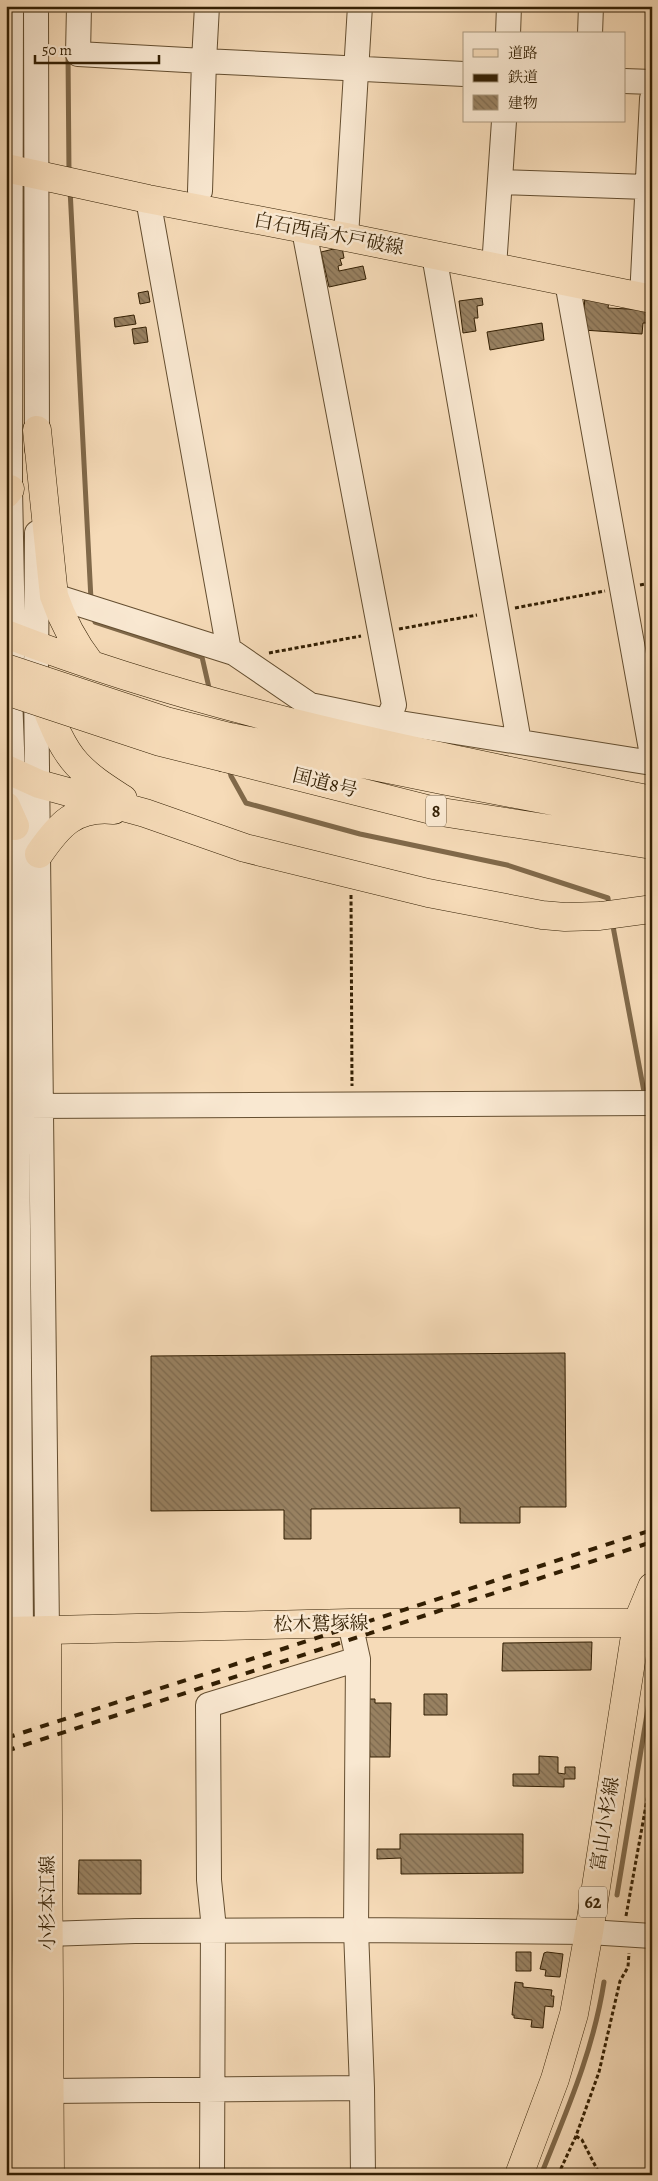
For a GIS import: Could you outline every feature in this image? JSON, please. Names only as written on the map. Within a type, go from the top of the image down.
[{"type":"main road","name":"白石西高木戸破線","points":[[8,168],[148,199],[647,298]]},
{"type":"main road","points":[[37,430],[54,596],[62,622],[90,663]]},
{"type":"main road","points":[[8,695],[19,639],[172,692],[380,744],[652,800]]},
{"type":"main road","name":"国道8号","points":[[6,668],[166,721],[227,748],[435,811],[652,845]]},
{"type":"main road","points":[[36,682],[56,729],[75,762],[95,781],[145,813]]},
{"type":"main road","name":"国道8号","points":[[8,695],[160,742],[227,748],[433,778],[652,820]]},
{"type":"main road","points":[[10,771],[39,784],[145,813],[245,848],[428,893],[542,915],[565,917],[600,916],[652,909]]},
{"type":"main road","points":[[39,854],[56,830],[77,814],[98,808],[145,813]]},
{"type":"main road","name":"富山小杉線","points":[[519,2175],[555,2079],[574,2014],[589,1932],[637,1623],[652,1587]]},
{"type":"main road","name":"松木鷲塚線","points":[[25,1631],[350,1623],[637,1623]]},
{"type":"main road","name":"小杉本江線","points":[[25,1631],[48,1934],[50,2175]]},
{"type":"main road","name":"小杉本江線","points":[[25,1631],[27,1931],[24,2092],[25,2175]]},
{"type":"street","points":[[11,6],[8,168],[8,492],[19,639],[36,682],[39,784],[39,854],[22,1106]]},
{"type":"street","points":[[19,639],[37,430],[36,6]]},
{"type":"street","points":[[78,6],[78,54],[463,74]]},
{"type":"street","points":[[200,192],[207,6]]},
{"type":"street","points":[[346,237],[360,6]]},
{"type":"street","points":[[508,32],[509,6]]},
{"type":"street","points":[[590,32],[591,6]]},
{"type":"street","points":[[626,81],[652,82]]},
{"type":"street","points":[[647,298],[647,188],[652,99]]},
{"type":"street","points":[[494,267],[504,122]]},
{"type":"street","points":[[500,182],[647,188]]},
{"type":"street","points":[[148,199],[235,654]]},
{"type":"street","points":[[304,230],[394,705],[387,721]]},
{"type":"street","points":[[434,255],[519,742]]},
{"type":"street","points":[[566,282],[652,755]]},
{"type":"street","points":[[54,596],[235,654],[310,705],[387,721],[652,763]]},
{"type":"street","points":[[8,695],[22,1106],[25,1631]]},
{"type":"street","points":[[22,1106],[652,1103]]},
{"type":"street","points":[[350,1623],[358,1659],[356,1930],[363,2175]]},
{"type":"street","points":[[212,2175],[212,1931],[209,1880],[208,1706],[358,1659]]},
{"type":"street","points":[[48,1934],[135,1931],[356,1930],[589,1932],[641,1938]]},
{"type":"street","points":[[50,2092],[362,2088]]},
{"type":"path","points":[[235,654],[380,633],[652,583]]},
{"type":"path","points":[[352,875],[351,1074],[355,1104]]},
{"type":"path","points":[[558,2175],[576,2136],[599,2072],[620,1981],[641,1938],[652,1772]]},
{"type":"path","points":[[576,2136],[582,2140],[600,2175]]},
{"type":"building","points":[[342,247],[344,258],[340,259],[342,265],[338,266],[339,271],[363,266],[366,279],[329,287],[321,252]]},
{"type":"building","points":[[148,291],[150,302],[140,304],[138,293]]},
{"type":"building","points":[[585,295],[609,300],[608,308],[649,310],[649,323],[643,323],[642,334],[583,330]]},
{"type":"building","points":[[482,298],[483,305],[477,306],[478,318],[474,318],[476,331],[463,333],[459,301]]},
{"type":"building","points":[[134,315],[136,324],[115,327],[114,318]]},
{"type":"building","points":[[542,323],[544,340],[490,350],[487,332]]},
{"type":"building","points":[[146,327],[148,342],[134,344],[132,329]]},
{"type":"building","points":[[565,1353],[566,1507],[520,1507],[520,1523],[460,1523],[460,1508],[311,1509],[311,1539],[284,1539],[284,1510],[151,1511],[151,1356]]},
{"type":"building","points":[[592,1642],[591,1670],[502,1671],[503,1643]]},
{"type":"building","points":[[424,1694],[447,1694],[447,1715],[424,1715]]},
{"type":"building","points":[[367,1699],[375,1699],[375,1703],[391,1703],[390,1757],[370,1757]]},
{"type":"building","points":[[539,1756],[558,1757],[558,1773],[565,1774],[565,1767],[575,1767],[575,1779],[564,1779],[564,1787],[513,1786],[513,1774],[539,1774]]},
{"type":"building","points":[[400,1834],[523,1834],[523,1873],[401,1874],[401,1858],[377,1859],[377,1849],[400,1849]]},
{"type":"building","points":[[79,1860],[141,1860],[141,1894],[78,1894]]},
{"type":"building","points":[[516,1952],[531,1952],[531,1971],[516,1971]]},
{"type":"building","points":[[544,1953],[563,1954],[560,1977],[545,1976],[546,1970],[540,1969]]},
{"type":"building","points":[[515,1982],[523,1983],[523,1987],[552,1990],[551,1996],[554,1996],[553,2007],[545,2006],[543,2028],[531,2027],[532,2020],[514,2018],[514,2015],[512,2015]]},
{"type":"waterway","points":[[68,54],[69,173]]},
{"type":"waterway","points":[[70,189],[91,600]]},
{"type":"waterway","points":[[94,616],[95,622],[202,657],[210,692]]},
{"type":"waterway","points":[[229,768],[231,776],[246,803],[360,834],[507,865],[608,898],[609,906]]},
{"type":"waterway","points":[[612,921],[645,1097]]},
{"type":"waterway","points":[[647,1108],[652,1135]]},
{"type":"waterway","points":[[617,1895],[652,1684]]},
{"type":"waterway","points":[[541,2175],[586,2057],[604,1982]]},
{"type":"railway","points":[[6,1738],[652,1530]]},
{"type":"railway","points":[[6,1751],[652,1542]]}]
